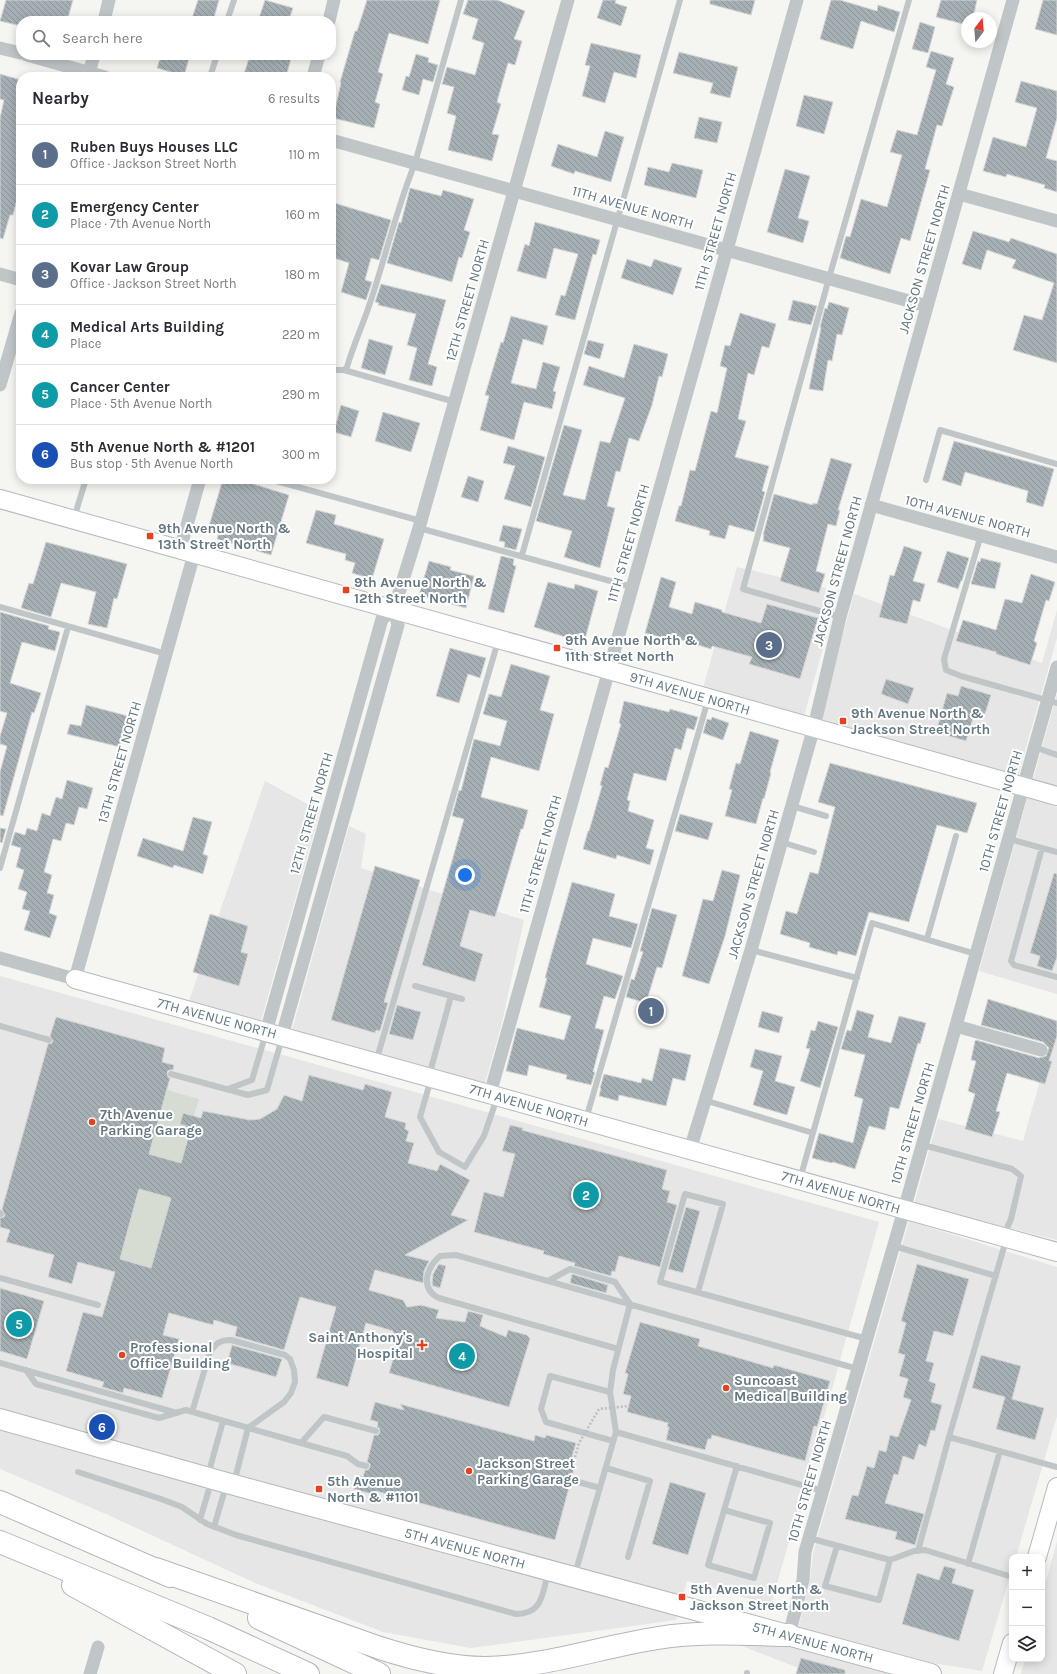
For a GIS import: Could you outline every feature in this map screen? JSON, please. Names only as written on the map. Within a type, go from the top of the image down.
[{"type":"highway","points":[[0,1502],[156,1569],[379,1674]]},
{"type":"highway","points":[[0,1542],[208,1628],[308,1674]]},
{"type":"highway","points":[[0,1546],[235,1674]]},
{"type":"highway","points":[[156,1569],[380,1648],[414,1659],[453,1666],[485,1668],[531,1664],[659,1638],[696,1633],[789,1635]]},
{"type":"main road","name":"5TH AVENUE NORTH","points":[[0,1419],[789,1635],[893,1666],[931,1674]]},
{"type":"street","points":[[105,16],[110,0]]},
{"type":"street","points":[[330,16],[334,0]]},
{"type":"street","name":"12TH STREET NORTH","points":[[274,1034],[398,625],[394,609],[420,525],[568,0]]},
{"type":"street","name":"11TH STREET NORTH","points":[[494,1095],[609,670],[797,0]]},
{"type":"street","name":"JACKSON STREET NORTH","points":[[690,1150],[751,950],[792,806],[814,727],[840,617],[1013,0]]},
{"type":"street","points":[[0,48],[16,52]]},
{"type":"street","points":[[42,60],[79,72]]},
{"type":"street","points":[[89,72],[92,60]]},
{"type":"street","points":[[314,72],[318,60]]},
{"type":"street","name":"11TH AVENUE NORTH","points":[[336,141],[927,306]]},
{"type":"street","points":[[959,194],[1057,221]]},
{"type":"street","points":[[0,274],[16,279]]},
{"type":"street","points":[[0,385],[16,330]]},
{"type":"street","name":"13TH STREET NORTH","points":[[75,979],[166,654],[199,484]]},
{"type":"street","name":"9TH AVENUE NORTH","points":[[0,499],[1057,796]]},
{"type":"street","name":"10TH AVENUE NORTH","points":[[871,505],[1057,557]]},
{"type":"street","name":"10TH STREET NORTH","points":[[789,1635],[803,1580],[805,1552],[923,1145],[1034,746],[1052,701],[1057,667]]},
{"type":"street","name":"7TH AVENUE NORTH","points":[[0,958],[1057,1252]]},
{"type":"street","points":[[956,1026],[1041,1050]]},
{"type":"street","points":[[1038,1554],[1057,1487]]},
{"type":"street","points":[[90,1674],[98,1647]]},
{"type":"street","points":[[1003,1674],[1009,1653]]},
{"type":"lane","points":[[229,16],[234,0]]},
{"type":"lane","points":[[344,370],[369,307],[406,185],[415,163],[461,0]]},
{"type":"lane","points":[[522,555],[680,0]]},
{"type":"lane","points":[[840,617],[743,589],[829,278],[909,0]]},
{"type":"lane","points":[[212,72],[215,60]]},
{"type":"lane","points":[[336,370],[344,370],[455,402]]},
{"type":"lane","points":[[926,480],[940,430],[1057,464]]},
{"type":"lane","points":[[74,520],[85,484]]},
{"type":"lane","points":[[286,484],[632,587]]},
{"type":"lane","points":[[981,536],[944,659],[946,670],[962,676],[1052,701]]},
{"type":"lane","points":[[0,607],[166,654]]},
{"type":"lane","points":[[0,868],[68,627]]},
{"type":"lane","points":[[376,1062],[498,639]]},
{"type":"lane","points":[[586,1121],[708,698]]},
{"type":"lane","points":[[1034,746],[1057,755]]},
{"type":"lane","points":[[792,806],[826,816]]},
{"type":"lane","points":[[927,939],[956,836]]},
{"type":"lane","points":[[1009,839],[1057,852]]},
{"type":"lane","points":[[781,842],[814,852]]},
{"type":"lane","points":[[1042,848],[1010,961],[1014,965],[1057,977]]},
{"type":"lane","points":[[800,1181],[872,923],[976,954]]},
{"type":"lane","points":[[751,950],[857,978]]},
{"type":"lane","points":[[415,986],[462,999]]},
{"type":"lane","points":[[451,996],[420,1117],[439,1152],[465,1167],[484,1136],[494,1095]]},
{"type":"lane","points":[[0,1026],[49,1040]]},
{"type":"lane","points":[[228,1089],[252,1080],[274,1034]]},
{"type":"lane","points":[[171,1074],[248,1095],[267,1090],[274,1034]]},
{"type":"lane","points":[[704,1100],[814,1133]]},
{"type":"lane","points":[[918,1551],[948,1437],[996,1276],[1021,1176],[1012,1169],[923,1145]]},
{"type":"lane","points":[[698,1292],[723,1204],[685,1194],[660,1282],[867,1339]]},
{"type":"lane","points":[[894,1246],[996,1276]]},
{"type":"lane","points":[[618,1349],[439,1298],[432,1294],[427,1286],[429,1271],[434,1261],[440,1256],[456,1255],[858,1369]]},
{"type":"lane","points":[[548,1281],[570,1269],[615,1282],[630,1304],[618,1349],[610,1392],[616,1432],[574,1577]]},
{"type":"lane","points":[[0,1278],[98,1305]]},
{"type":"lane","points":[[192,1412],[210,1352],[215,1344],[222,1340],[231,1340],[285,1355],[290,1359],[294,1370],[295,1382],[291,1393],[284,1402],[248,1428],[200,1520]]},
{"type":"lane","points":[[0,1363],[177,1413]]},
{"type":"lane","points":[[26,1370],[36,1384],[158,1418],[186,1410],[347,1456],[358,1464],[366,1466]]},
{"type":"lane","points":[[610,1392],[550,1376],[541,1409],[546,1422],[613,1441]]},
{"type":"lane","points":[[301,1443],[324,1417],[376,1431]]},
{"type":"lane","points":[[214,1527],[220,1480],[223,1421]]},
{"type":"lane","points":[[616,1432],[823,1491]]},
{"type":"lane","points":[[948,1437],[1057,1467]]},
{"type":"lane","points":[[968,1564],[1000,1451]]},
{"type":"lane","points":[[724,1510],[770,1523],[754,1578],[708,1565],[736,1466]]},
{"type":"lane","points":[[606,1468],[650,1481],[628,1557]]},
{"type":"lane","points":[[78,1472],[182,1507],[200,1520],[236,1535],[516,1614],[528,1614],[537,1608],[548,1570]]},
{"type":"lane","points":[[571,1480],[600,1488]]},
{"type":"lane","points":[[809,1538],[890,1560],[925,1550],[1009,1576]]},
{"type":"lane","points":[[837,1546],[825,1586],[879,1600],[890,1560]]},
{"type":"path","points":[[574,1460],[579,1443],[599,1409],[628,1406]]},
{"type":"shaded area","points":[[737,567],[839,591],[804,716],[703,688]]},
{"type":"shaded area","points":[[854,594],[1042,663],[1057,610],[1057,638],[1018,776],[819,720]]},
{"type":"shaded area","points":[[1057,694],[1057,786],[1033,780]]},
{"type":"shaded area","points":[[265,781],[320,811],[261,1021],[189,1001]]},
{"type":"shaded area","points":[[1028,796],[1057,807],[1057,994],[979,971]]},
{"type":"shaded area","points":[[349,826],[366,834],[361,868],[524,920],[502,1023],[485,1083],[292,1030]]},
{"type":"shaded area","name":"Saint Anthony's Hospital","points":[[0,976],[879,1222],[771,1605],[687,1581],[676,1620],[471,1648],[383,1632],[253,1582],[106,1514],[0,1469]]},
{"type":"shaded area","points":[[1057,1020],[1057,1240],[914,1204],[938,1119],[1023,1141]]},
{"type":"shaded area","points":[[167,1090],[199,1099],[194,1116],[180,1124],[186,1126],[185,1129],[190,1131],[181,1163],[149,1154]]},
{"type":"shaded area","points":[[165,1176],[177,1179],[151,1268],[120,1259],[141,1183],[148,1191],[160,1195]]},
{"type":"shaded area","points":[[909,1221],[1057,1267],[1057,1416],[1017,1554],[1009,1554],[1009,1579],[982,1671],[914,1660],[798,1629],[810,1581],[813,1553]]},
{"type":"shaded area","points":[[1057,1541],[1057,1674],[1021,1674],[1024,1662],[1045,1662],[1045,1585]]},
{"type":"shaded area","points":[[732,1642],[787,1643],[900,1674],[800,1674],[801,1669]]},
{"type":"building","points":[[6,0],[73,0],[68,16],[16,16],[16,25],[0,21]]},
{"type":"building","points":[[198,0],[219,0],[214,16],[193,16]]},
{"type":"building","points":[[265,0],[293,8],[290,16],[260,16]]},
{"type":"building","points":[[367,0],[440,0],[428,44],[389,33],[378,72],[383,74],[375,102],[380,104],[374,128],[336,119],[336,105],[340,82],[355,31],[357,31]]},
{"type":"building","points":[[468,0],[497,0],[525,11],[514,39],[522,41],[515,65],[508,63],[497,102],[501,104],[492,134],[499,135],[492,161],[448,150],[456,116],[447,113],[454,87],[442,84],[447,67],[475,75],[484,43],[472,39],[478,19],[463,14]]},
{"type":"building","points":[[603,0],[616,0],[615,3],[627,7],[621,26],[597,18]]},
{"type":"building","points":[[710,0],[755,0],[751,15],[710,4]]},
{"type":"building","points":[[831,0],[840,0],[877,11],[878,5],[900,12],[894,32],[861,21],[853,49],[820,39]]},
{"type":"building","points":[[941,0],[977,0],[974,12],[961,12],[961,23],[936,17]]},
{"type":"building","points":[[1043,0],[1057,0],[1057,35],[1035,29]]},
{"type":"building","points":[[920,22],[935,27],[928,53],[912,49]]},
{"type":"building","points":[[591,43],[641,55],[636,78],[614,72],[605,103],[582,96],[590,66],[585,65]]},
{"type":"building","points":[[931,51],[954,58],[946,84],[954,87],[942,126],[937,125],[925,169],[930,170],[910,241],[901,238],[890,274],[840,258],[846,236],[850,237],[861,199],[887,207],[902,155],[890,152],[897,130],[917,135],[936,70],[926,67]]},
{"type":"building","points":[[679,52],[738,67],[730,98],[710,93],[713,83],[673,73]]},
{"type":"building","points":[[416,54],[429,58],[428,62],[438,65],[433,82],[423,79],[419,95],[402,90],[406,76],[409,77]]},
{"type":"building","points":[[159,60],[189,60],[185,72],[170,72],[157,68]]},
{"type":"building","points":[[248,60],[291,60],[287,72],[245,72]]},
{"type":"building","points":[[0,74],[16,79],[16,203],[13,215],[10,215],[3,239],[0,238],[0,118],[4,100],[0,99]]},
{"type":"building","points":[[1021,81],[1057,91],[1057,118],[1046,158],[1057,161],[1057,192],[1044,188],[1045,185],[1007,174],[1006,177],[983,171],[993,137],[1026,147],[1037,108],[1015,102]]},
{"type":"building","points":[[804,95],[833,102],[824,134],[796,126]]},
{"type":"building","points":[[699,117],[722,122],[717,143],[694,138]]},
{"type":"building","points":[[605,131],[624,137],[611,182],[575,171],[574,174],[551,166],[558,144],[597,157]]},
{"type":"building","points":[[672,163],[703,170],[696,198],[644,185],[648,167],[669,172]]},
{"type":"building","points":[[785,169],[810,176],[798,218],[809,221],[803,243],[767,232]]},
{"type":"building","points":[[410,188],[441,196],[443,190],[474,199],[464,230],[470,232],[462,258],[459,257],[452,282],[387,263],[399,222],[401,223]]},
{"type":"building","points":[[336,204],[391,220],[379,260],[371,258],[365,280],[372,282],[366,300],[341,292],[349,263],[336,259]]},
{"type":"building","points":[[535,222],[600,240],[596,255],[593,254],[575,320],[555,315],[561,295],[565,296],[578,254],[554,248],[546,279],[517,271],[525,244],[529,246]]},
{"type":"building","points":[[973,231],[1009,242],[1011,238],[1057,254],[1057,363],[1013,350],[1024,315],[1042,320],[1054,283],[1012,268],[1016,260],[987,250],[981,270],[962,264]]},
{"type":"building","points":[[627,259],[651,267],[654,259],[682,268],[673,295],[621,278]]},
{"type":"building","points":[[381,284],[446,300],[428,364],[437,367],[432,386],[409,380],[417,348],[407,345],[416,314],[378,305],[379,303],[375,302]]},
{"type":"building","points":[[793,300],[817,306],[811,325],[788,320]]},
{"type":"building","points":[[829,302],[849,308],[842,335],[837,334],[832,361],[828,360],[823,391],[809,389],[820,327],[825,308],[827,309]]},
{"type":"building","points":[[740,313],[776,324],[769,348],[762,346],[754,375],[748,373],[738,419],[746,421],[735,457],[769,466],[762,491],[765,492],[754,532],[729,525],[725,539],[709,535],[710,531],[675,521],[679,506],[681,506],[690,470],[695,471],[711,411],[717,413],[727,368],[720,366],[725,345],[730,346]]},
{"type":"building","points":[[511,316],[548,326],[543,345],[523,339],[511,383],[536,389],[543,362],[560,367],[553,391],[556,392],[552,409],[524,402],[514,440],[480,430],[489,396],[485,395],[501,342],[503,343]]},
{"type":"building","points":[[369,339],[393,346],[385,375],[361,368]]},
{"type":"building","points":[[588,340],[604,344],[600,359],[584,354]]},
{"type":"building","points":[[634,344],[668,354],[662,377],[659,376],[652,405],[639,441],[629,438],[620,472],[616,471],[607,506],[615,508],[600,568],[564,557],[572,531],[536,521],[564,425],[582,430],[563,495],[585,500],[600,441],[610,443],[625,398],[583,385],[589,366],[624,378]]},
{"type":"building","points":[[341,405],[359,411],[351,437],[336,433],[336,424]]},
{"type":"building","points":[[383,412],[420,423],[411,452],[375,441]]},
{"type":"building","points":[[954,441],[1054,469],[1043,507],[1026,502],[1028,491],[965,472],[961,486],[942,480]]},
{"type":"building","points":[[508,446],[545,457],[531,507],[504,499],[515,466],[503,463]]},
{"type":"building","points":[[831,458],[852,464],[838,510],[840,510],[836,526],[828,524],[816,571],[825,574],[819,593],[780,581],[790,548],[763,541],[763,535],[774,494],[813,505],[813,503],[817,504]]},
{"type":"building","points":[[468,476],[484,481],[478,502],[461,497]]},
{"type":"building","points":[[222,484],[253,484],[289,495],[271,555],[217,539],[220,529],[209,526]]},
{"type":"building","points":[[316,510],[336,515],[334,524],[384,539],[372,579],[352,573],[355,563],[345,560],[346,554],[306,543]]},
{"type":"building","points":[[503,525],[522,529],[516,550],[504,547],[505,542],[499,541]]},
{"type":"building","points":[[46,542],[127,564],[117,599],[114,598],[107,628],[88,624],[96,592],[61,583],[51,617],[21,608],[29,583],[33,584]]},
{"type":"building","points":[[904,546],[922,552],[913,581],[925,584],[920,602],[913,600],[907,624],[879,617],[890,575],[894,576]]},
{"type":"building","points":[[947,551],[969,558],[958,589],[937,582]]},
{"type":"building","points":[[501,556],[514,559],[513,565],[516,566],[504,613],[488,609]]},
{"type":"building","points":[[981,558],[1001,563],[995,589],[971,584],[978,561],[980,562]]},
{"type":"building","points":[[429,561],[451,567],[450,570],[474,576],[466,608],[419,595]]},
{"type":"building","points":[[1031,574],[1055,582],[1049,601],[1046,600],[1034,641],[1037,643],[1030,665],[996,654],[996,652],[956,641],[963,620],[996,630],[1005,599],[1022,603]]},
{"type":"building","points":[[661,577],[676,582],[669,607],[692,614],[695,602],[722,610],[722,612],[761,623],[767,604],[818,618],[800,679],[749,664],[752,657],[712,646],[711,649],[675,638],[674,641],[645,633]]},
{"type":"building","points":[[548,582],[574,589],[575,584],[598,591],[584,643],[534,627]]},
{"type":"building","points":[[0,612],[49,626],[48,629],[60,632],[55,651],[22,642],[10,683],[41,693],[34,713],[32,712],[3,816],[0,815],[0,772],[7,746],[0,744],[0,736],[7,713],[0,711]]},
{"type":"building","points":[[450,648],[486,658],[480,678],[468,674],[459,703],[436,696]]},
{"type":"building","points":[[511,664],[550,676],[540,710],[554,714],[539,771],[491,757],[481,797],[528,810],[495,917],[470,910],[460,946],[483,954],[475,982],[422,965],[464,819],[452,816],[459,790],[461,791],[474,739],[500,746],[507,721],[483,714],[489,694],[501,697]]},
{"type":"building","points":[[886,679],[914,688],[908,704],[881,694]]},
{"type":"building","points":[[961,686],[991,695],[985,714],[975,712],[966,741],[936,732],[947,693],[958,696]]},
{"type":"building","points":[[624,701],[669,712],[670,709],[698,717],[694,730],[687,728],[681,750],[675,748],[666,781],[634,773],[627,800],[630,801],[628,811],[654,820],[646,848],[654,850],[650,865],[617,855],[616,859],[583,849],[602,786],[600,785],[605,767],[608,768],[621,724],[619,723]]},
{"type":"building","points":[[86,705],[128,716],[120,747],[67,734],[70,724],[81,726]]},
{"type":"building","points":[[712,717],[729,723],[723,740],[703,733],[707,719],[711,720]]},
{"type":"building","points":[[750,731],[779,740],[756,824],[725,816],[732,790],[729,789],[736,763],[740,764]]},
{"type":"building","points":[[830,763],[977,803],[967,833],[937,825],[909,922],[869,912],[856,956],[838,951],[837,955],[809,947],[810,943],[780,934],[786,911],[797,914],[810,872],[818,874],[835,807],[818,802]]},
{"type":"building","points":[[67,780],[93,788],[87,809],[79,807],[74,825],[66,823],[61,841],[53,839],[44,872],[52,875],[47,893],[54,895],[49,913],[57,916],[50,938],[24,930],[30,911],[22,909],[27,892],[18,889],[24,870],[16,867],[21,848],[11,845],[15,832],[25,835],[27,828],[37,831],[42,813],[50,816],[56,797],[62,799]]},
{"type":"building","points":[[680,814],[713,823],[708,840],[675,831]]},
{"type":"building","points":[[193,817],[212,822],[203,854],[208,856],[203,874],[174,865],[173,868],[137,856],[143,838],[183,851]]},
{"type":"building","points":[[0,828],[6,829],[2,843],[0,842]]},
{"type":"building","points":[[375,866],[420,880],[384,1002],[388,1003],[380,1031],[376,1030],[375,1033],[331,1020]]},
{"type":"building","points":[[722,870],[740,875],[725,936],[709,984],[682,976],[703,899],[713,901]]},
{"type":"building","points":[[1054,873],[1057,874],[1057,957],[1052,971],[1037,966],[1040,956],[1030,953]]},
{"type":"building","points":[[572,882],[615,894],[609,916],[638,924],[631,948],[593,938],[586,964],[623,976],[615,999],[604,996],[595,1028],[604,1030],[591,1085],[566,1079],[567,1075],[529,1065],[527,1076],[506,1071],[517,1028],[564,1040],[571,1016],[539,1007],[547,978],[545,978]]},
{"type":"building","points":[[652,908],[677,915],[662,968],[657,967],[646,1003],[626,997],[631,979],[634,980],[643,952],[640,951]]},
{"type":"building","points":[[210,914],[248,926],[241,952],[248,954],[239,986],[193,972]]},
{"type":"building","points":[[988,999],[1057,1021],[1057,1036],[1049,1061],[1052,1061],[1045,1084],[1007,1073],[996,1111],[1000,1112],[992,1137],[965,1129],[975,1094],[968,1091],[976,1061],[971,1060],[975,1041],[976,1040],[1039,1058],[1046,1056],[1049,1048],[1043,1042],[981,1025]]},
{"type":"building","points":[[397,1005],[421,1012],[413,1040],[389,1034]]},
{"type":"building","points":[[857,1010],[874,1015],[868,1037],[891,1043],[899,1016],[926,1023],[920,1044],[918,1043],[899,1109],[890,1107],[885,1130],[869,1126],[855,1169],[833,1162],[812,1158],[819,1133],[853,1143],[863,1099],[854,1096],[865,1055],[841,1049],[847,1030],[851,1031]]},
{"type":"building","points":[[762,1011],[783,1017],[779,1033],[758,1027]]},
{"type":"building","points":[[56,1017],[165,1048],[162,1062],[174,1065],[173,1070],[169,1070],[167,1072],[168,1077],[170,1078],[149,1154],[181,1163],[190,1131],[185,1129],[186,1126],[180,1124],[183,1113],[201,1118],[203,1111],[250,1120],[260,1119],[277,1109],[284,1095],[302,1101],[309,1075],[363,1090],[365,1084],[392,1092],[385,1117],[406,1123],[405,1129],[409,1131],[406,1141],[414,1143],[408,1163],[437,1171],[440,1164],[470,1180],[451,1215],[468,1220],[405,1255],[429,1261],[424,1271],[423,1283],[375,1270],[369,1290],[403,1300],[407,1307],[421,1305],[439,1310],[436,1318],[465,1322],[468,1311],[483,1315],[480,1326],[506,1337],[508,1330],[527,1335],[530,1339],[509,1407],[389,1373],[396,1349],[393,1331],[366,1323],[348,1387],[316,1378],[336,1307],[300,1297],[284,1350],[235,1336],[237,1327],[214,1320],[213,1325],[169,1313],[163,1335],[179,1339],[162,1398],[124,1388],[123,1393],[102,1387],[104,1382],[66,1371],[83,1312],[102,1317],[115,1272],[78,1262],[72,1284],[48,1277],[54,1255],[6,1242],[10,1230],[0,1227],[0,1218],[4,1217],[5,1215],[2,1209],[48,1044],[52,1043],[53,1041],[50,1036]],"holes":[[[139,1189],[171,1198],[151,1268],[120,1259]]]},
{"type":"building","points":[[818,1021],[838,1027],[820,1088],[800,1081],[810,1049],[806,1048],[811,1030],[815,1031]]},
{"type":"building","points":[[660,1048],[691,1055],[685,1081],[673,1078],[666,1106],[619,1095],[618,1101],[599,1096],[604,1074],[641,1083],[642,1078],[652,1081]]},
{"type":"building","points":[[755,1049],[782,1056],[775,1081],[795,1087],[787,1115],[753,1105],[763,1071],[750,1067]]},
{"type":"building","points":[[510,1125],[523,1128],[522,1130],[667,1170],[662,1189],[670,1191],[667,1202],[677,1205],[660,1267],[619,1256],[615,1272],[612,1271],[611,1276],[574,1266],[575,1263],[543,1254],[544,1251],[474,1232],[484,1192],[503,1197],[515,1154],[502,1151]]},
{"type":"building","points":[[686,1207],[700,1211],[683,1273],[668,1269]]},
{"type":"building","points":[[439,1264],[446,1266],[440,1288],[433,1286],[432,1283],[433,1274]]},
{"type":"building","points":[[917,1264],[969,1279],[953,1336],[934,1331],[926,1361],[934,1363],[929,1381],[936,1384],[931,1402],[942,1405],[935,1431],[931,1430],[926,1447],[919,1444],[914,1460],[903,1456],[898,1475],[894,1474],[885,1503],[924,1514],[915,1545],[895,1539],[897,1532],[845,1519],[852,1495],[858,1496],[867,1466],[874,1468],[879,1450],[886,1452],[890,1435],[898,1437],[911,1400],[903,1397],[908,1379],[899,1376],[905,1355],[898,1353],[906,1323],[901,1321]]},
{"type":"building","points":[[572,1274],[608,1285],[606,1293],[570,1283]]},
{"type":"building","points":[[0,1288],[44,1301],[27,1359],[0,1351]]},
{"type":"building","name":"Suncoast Medical Building","points":[[640,1322],[700,1339],[698,1346],[773,1368],[774,1365],[830,1381],[817,1427],[814,1426],[805,1461],[712,1435],[711,1439],[708,1439],[705,1450],[666,1440],[669,1427],[667,1427],[668,1423],[627,1412],[631,1396],[623,1394],[628,1374],[625,1373]]},
{"type":"building","points":[[232,1345],[282,1359],[276,1377],[227,1363]]},
{"type":"building","points":[[981,1355],[1021,1366],[1012,1399],[1044,1408],[1035,1440],[996,1429],[1005,1397],[972,1388]]},
{"type":"building","name":"Jackson Street Parking Garage","points":[[375,1402],[404,1410],[400,1404],[534,1441],[535,1435],[545,1438],[546,1435],[576,1443],[571,1460],[576,1461],[572,1476],[567,1478],[567,1482],[570,1484],[555,1540],[376,1491],[375,1495],[354,1489],[358,1475],[363,1477],[365,1470],[368,1470],[370,1467],[370,1464],[367,1462],[374,1435],[378,1435],[380,1432],[379,1428],[377,1427],[378,1422],[370,1420]]},
{"type":"building","points":[[670,1482],[706,1493],[688,1555],[652,1544]]},
{"type":"building","points":[[944,1566],[956,1569],[952,1583],[974,1590],[959,1641],[902,1624],[917,1573],[939,1580]]},
{"type":"building","points":[[801,1658],[845,1670],[845,1674],[796,1674]]},
{"type":"place","name":"9th Avenue North & 13th Street North","points":[[150,536]]},
{"type":"place","name":"9th Avenue North & 12th Street North","points":[[346,590]]},
{"type":"place","name":"Kovar Law Group","points":[[769,645]]},
{"type":"place","name":"9th Avenue North & 11th Street North","points":[[557,648]]},
{"type":"place","name":"9th Avenue North & Jackson Street North","points":[[843,721]]},
{"type":"place","name":"Ruben Buys Houses LLC","points":[[651,1011]]},
{"type":"place","name":"7th Avenue Parking Garage","points":[[92,1122]]},
{"type":"place","name":"Emergency Center","points":[[586,1195]]},
{"type":"place","name":"Cancer Center","points":[[19,1324]]},
{"type":"place","name":"Saint Anthony's Hospital","points":[[422,1345]]},
{"type":"place","name":"Professional Office Building","points":[[122,1355]]},
{"type":"place","name":"Medical Arts Building","points":[[462,1356]]},
{"type":"place","name":"Suncoast Medical Building","points":[[726,1388]]},
{"type":"place","name":"5th Avenue North & #1201","points":[[102,1427]]},
{"type":"place","name":"Jackson Street Parking Garage","points":[[469,1471]]},
{"type":"place","name":"5th Avenue North & #1101","points":[[319,1489]]},
{"type":"place","name":"5th Avenue North & Jackson Street North","points":[[682,1597]]}]
